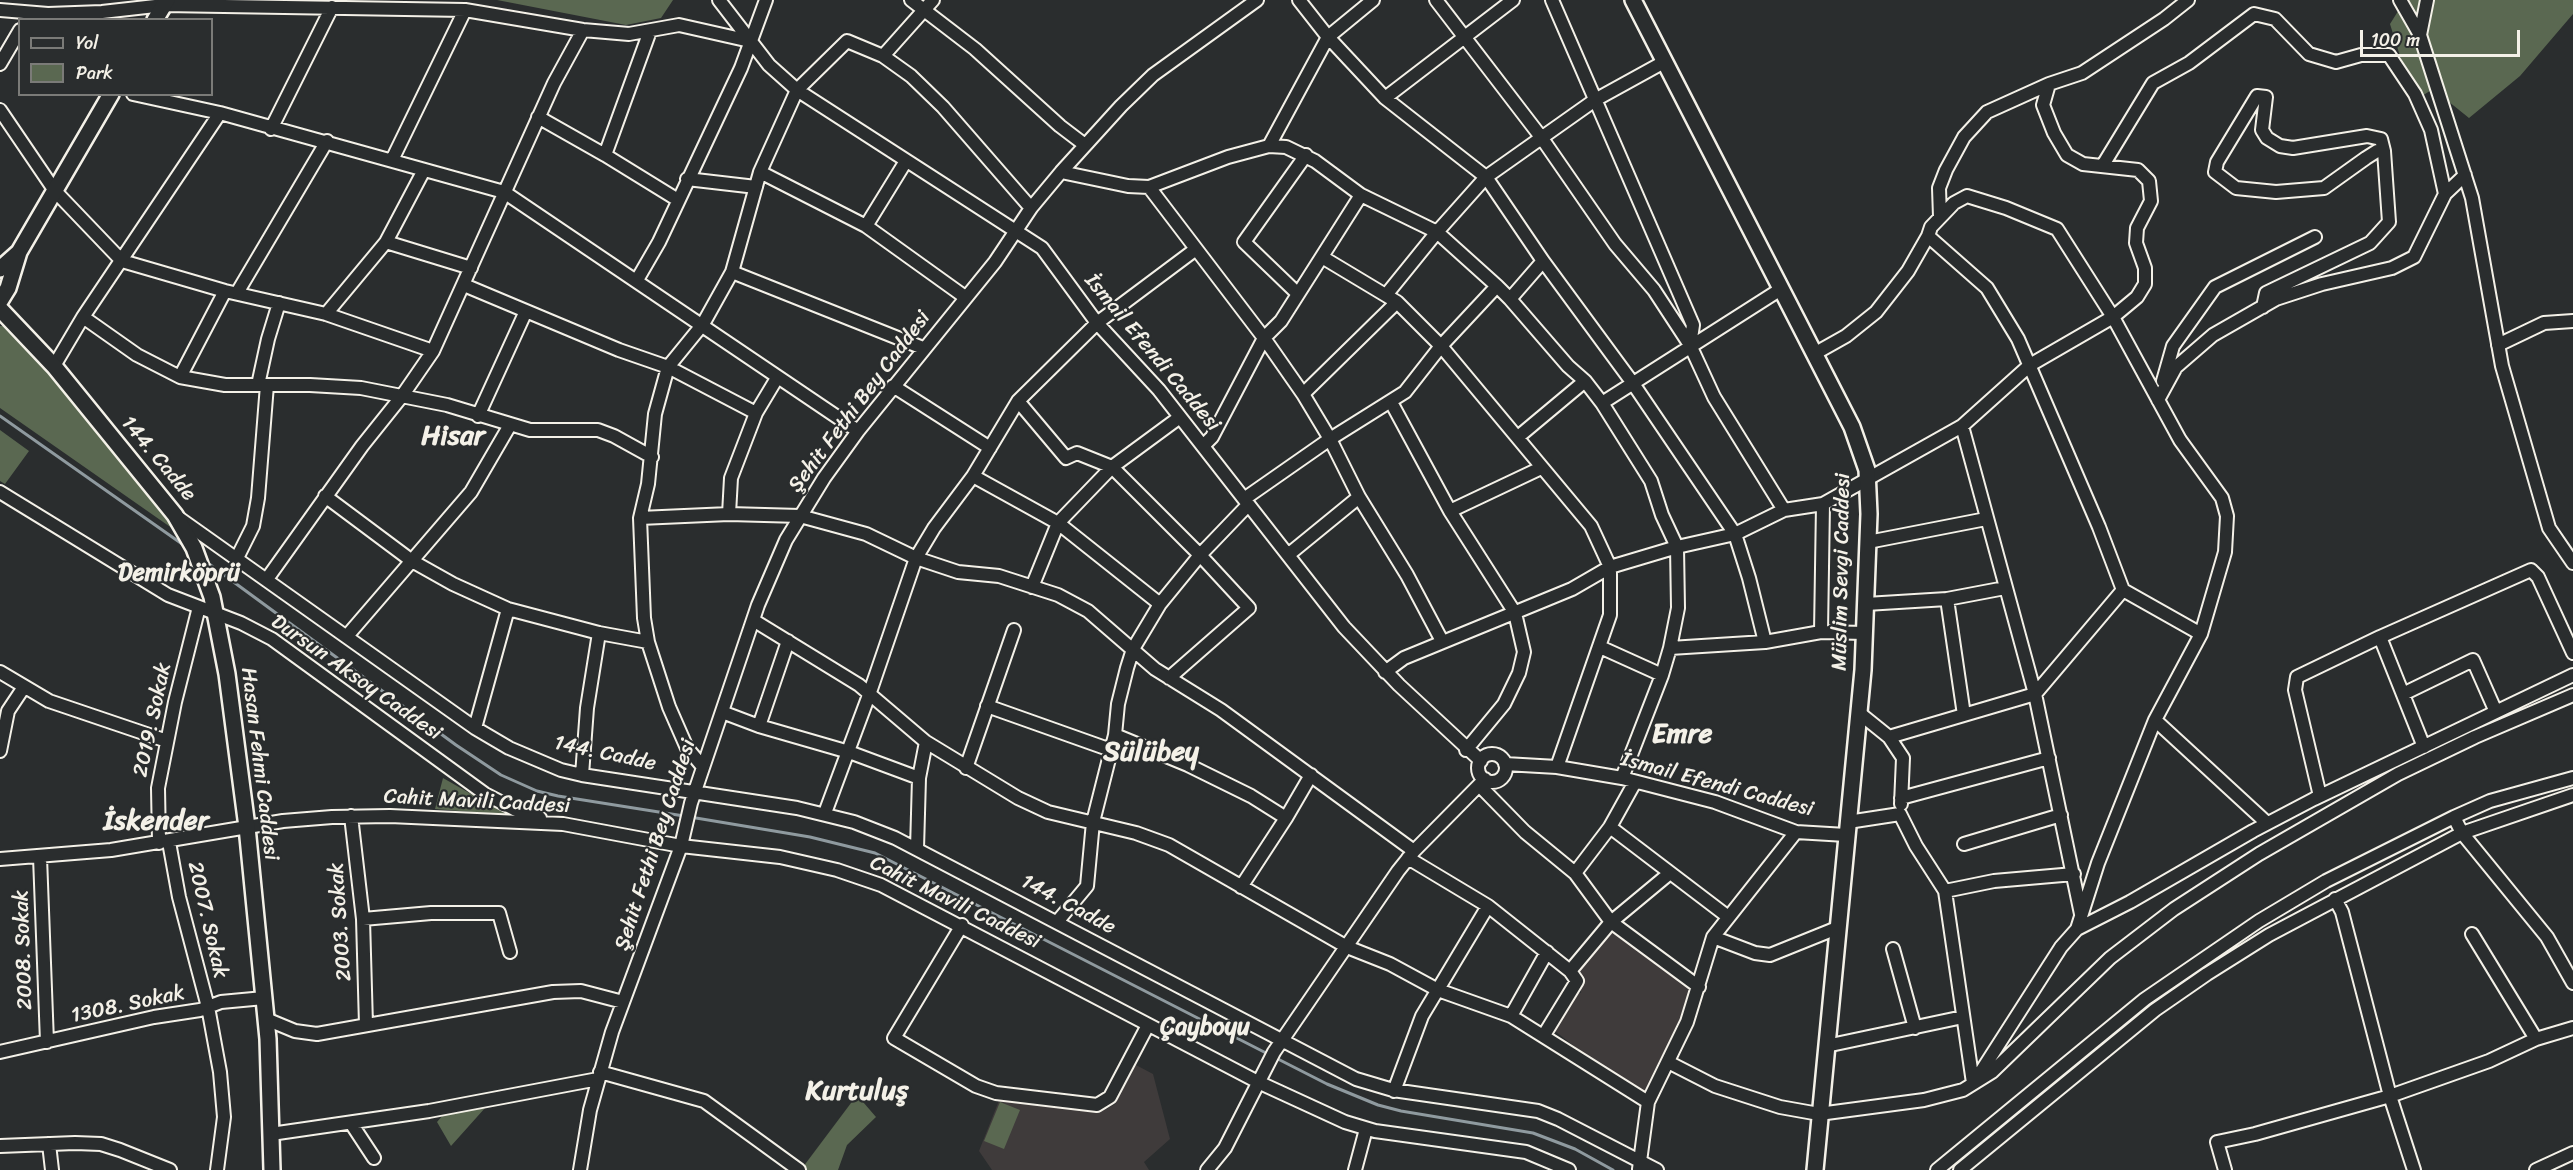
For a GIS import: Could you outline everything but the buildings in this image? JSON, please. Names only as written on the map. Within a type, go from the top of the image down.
[{"type":"main road","name":"Müslim Sevgi Caddesi","points":[[1633,0],[1852,427],[1864,459],[1868,480],[1865,633],[1814,1167]]},
{"type":"main road","points":[[156,18],[166,2]]},
{"type":"main road","points":[[0,301],[8,288],[17,254],[110,96]]},
{"type":"main road","points":[[0,258],[17,254]]},
{"type":"main road","points":[[0,269],[17,254]]},
{"type":"main road","name":"144. Cadde","points":[[0,309],[54,366],[175,515]]},
{"type":"main road","name":"Hasan Fehmi Caddesi","points":[[175,515],[190,538],[214,605],[227,674],[247,827],[266,1019],[272,1170]]},
{"type":"street","points":[[27,16],[37,0]]},
{"type":"street","name":"İsmail Efendi Caddesi","points":[[719,0],[769,65],[797,90],[1017,231],[1048,254],[1097,323],[1148,376],[1344,627],[1385,672],[1466,750],[1481,761]]},
{"type":"street","points":[[637,280],[659,242],[741,68],[766,0]]},
{"type":"street","points":[[911,0],[975,49],[1059,126],[1085,145]]},
{"type":"street","points":[[883,56],[933,0]]},
{"type":"street","name":"Şehit Fethi Bey Caddesi","points":[[580,1170],[599,1075],[623,1002],[682,841],[693,798],[753,620],[772,570],[800,516],[858,431],[1061,172],[1153,75],[1257,0]]},
{"type":"street","points":[[1299,0],[1328,37],[1385,98],[1486,177],[1543,261],[1632,381],[1735,534],[1765,642]]},
{"type":"street","points":[[1269,146],[1328,37],[1373,0]]},
{"type":"street","points":[[1436,0],[1541,137],[1615,244],[1654,290],[1690,345],[1714,397],[1784,510]]},
{"type":"street","points":[[1385,98],[1513,0]]},
{"type":"street","points":[[1552,0],[1694,325],[1690,345]]},
{"type":"street","points":[[1940,218],[1939,188],[1946,170],[1965,137],[1988,112],[2049,84],[2082,73],[2164,19],[2188,0]]},
{"type":"street","points":[[2400,0],[2420,35],[2472,198],[2502,366],[2549,528],[2573,563]]},
{"type":"street","points":[[2420,35],[2427,0]]},
{"type":"street","points":[[0,10],[27,16],[102,12],[166,2],[465,10],[583,30],[629,34],[679,25],[750,41]]},
{"type":"street","points":[[271,129],[332,7]]},
{"type":"street","points":[[392,160],[465,10]]},
{"type":"street","points":[[2103,165],[2153,83],[2189,63],[2254,15],[2275,19],[2309,54],[2336,62],[2361,55],[2389,55],[2415,94],[2431,130],[2445,194]]},
{"type":"street","points":[[267,579],[433,351],[554,82],[583,30]]},
{"type":"street","points":[[605,155],[650,31]]},
{"type":"street","points":[[0,64],[18,33]]},
{"type":"street","points":[[703,767],[687,748],[678,728],[648,642],[640,518],[652,457],[655,414],[668,367],[704,324],[732,272],[760,172],[797,90],[847,41],[883,56],[911,76],[943,107],[1031,208]]},
{"type":"street","points":[[1386,295],[1437,232],[1486,177],[1595,99],[1664,62]]},
{"type":"street","points":[[1385,672],[1404,658],[1572,589],[1610,567],[1677,547],[1735,534],[1784,510],[1823,504],[1962,426],[2030,365],[2113,317],[2137,297],[2145,284],[2145,268],[2136,243],[2137,228],[2151,201],[2149,181],[2138,170],[2083,164],[2067,155],[2054,133],[2043,105],[2049,84]]},
{"type":"street","points":[[142,96],[220,113],[271,129],[327,141],[504,192],[704,324],[777,378],[858,431]]},
{"type":"street","points":[[2264,307],[2266,293],[2370,243],[2389,222],[2384,151],[2381,139],[2367,136],[2293,147],[2280,146],[2267,138],[2262,130],[2266,97],[2257,96],[2217,162],[2215,172],[2236,188],[2276,192],[2324,188],[2377,151],[2384,151]]},
{"type":"street","points":[[0,110],[55,191],[122,261],[231,292],[326,314],[433,351]]},
{"type":"street","points":[[54,366],[83,317],[220,113]]},
{"type":"street","points":[[538,117],[678,200]]},
{"type":"street","points":[[180,377],[327,141]]},
{"type":"street","points":[[1061,172],[1128,186],[1149,187],[1228,157],[1269,146],[1286,147],[1306,155],[1361,195],[1437,232],[1510,299],[1568,366],[1585,381],[1602,403],[1651,481],[1662,515],[1677,547],[1678,608],[1670,648],[1662,675],[1622,778]]},
{"type":"street","points":[[1299,294],[1244,242],[1306,155]]},
{"type":"street","points":[[866,226],[906,161]]},
{"type":"street","points":[[326,314],[386,242],[424,170]]},
{"type":"street","points":[[760,172],[866,226],[965,297]]},
{"type":"street","points":[[2158,400],[2176,367],[2213,335],[2276,298],[2322,284],[2392,268],[2414,257],[2445,194],[2465,175]]},
{"type":"street","points":[[687,179],[756,187]]},
{"type":"street","points":[[1149,187],[1264,338],[1303,394],[1330,439],[1359,497],[1407,575],[1442,641]]},
{"type":"street","points":[[1203,446],[1217,427],[1264,338],[1281,321],[1361,195]]},
{"type":"street","points":[[1814,354],[1846,336],[1875,312],[1908,271],[1931,227],[1954,203],[1967,196],[2006,208],[2057,229],[2113,317],[2180,440],[2222,498],[2227,516],[2225,552],[2201,634],[2155,720],[2098,863],[2077,929]]},
{"type":"street","points":[[1928,236],[1987,288],[2018,339],[2099,527],[2123,590],[2201,634]]},
{"type":"street","points":[[2158,400],[2173,346],[2215,287],[2315,237]]},
{"type":"street","points":[[386,242],[471,268]]},
{"type":"street","points":[[825,813],[849,752],[916,558],[934,528],[974,476],[1018,401],[1097,323],[1196,249]]},
{"type":"street","points":[[1322,257],[1397,302],[1441,346],[1591,526],[1610,567],[1610,615],[1557,767]]},
{"type":"street","points":[[1510,299],[1543,261]]},
{"type":"street","points":[[732,272],[923,348]]},
{"type":"street","points":[[464,285],[668,367],[756,413]]},
{"type":"street","points":[[1057,922],[1087,886],[1094,822],[1133,649],[1160,604],[1246,502],[1330,439],[1405,392],[1441,346],[1497,286]]},
{"type":"street","points":[[1602,403],[1632,381],[1781,289]]},
{"type":"street","points":[[1303,394],[1397,302]]},
{"type":"street","points":[[237,558],[253,526],[258,498],[264,449],[262,385],[268,339],[279,303]]},
{"type":"street","points":[[478,416],[526,311]]},
{"type":"street","points":[[83,317],[137,355],[180,377],[225,385],[361,388],[447,405],[530,430],[598,430],[652,457]]},
{"type":"street","points":[[2498,345],[2544,323],[2573,321]]},
{"type":"street","points":[[729,514],[731,478],[756,413],[777,378]]},
{"type":"street","points":[[1518,437],[1585,381]]},
{"type":"street","points":[[893,386],[990,448]]},
{"type":"street","points":[[1018,401],[1066,458],[1077,453],[1112,467],[1249,608],[1169,678]]},
{"type":"street","points":[[1391,402],[1450,511],[1515,613],[1524,652],[1519,673],[1504,704],[1466,750]]},
{"type":"street","points":[[1032,587],[1058,523],[1112,467],[1180,417]]},
{"type":"street","points":[[347,636],[471,492],[510,425]]},
{"type":"street","points":[[1962,426],[2035,694],[2081,915]]},
{"type":"street","points":[[1450,511],[1541,468]]},
{"type":"street","points":[[974,476],[1058,523],[1160,604]]},
{"type":"street","name":"Dursun Aksoy Caddesi","points":[[0,492],[168,595],[199,607],[214,605],[288,649],[462,778],[500,803],[563,824]]},
{"type":"street","points":[[326,496],[412,561],[453,584],[508,609],[599,633],[648,642]]},
{"type":"street","points":[[1288,555],[1359,497]]},
{"type":"street","points":[[1821,632],[1823,504]]},
{"type":"street","points":[[640,518],[729,514],[800,516],[866,534],[916,558],[958,572],[999,576],[1058,594],[1088,611],[1169,678],[1221,710],[1311,775],[1411,854],[1488,906],[1570,971],[1576,981],[1544,1035]]},
{"type":"street","name":"144. Cadde","points":[[175,515],[475,728],[509,748],[561,770],[582,775],[693,798],[825,813],[875,829],[1356,1078],[1394,1091],[1538,1111],[1640,1167],[1657,1170]]},
{"type":"street","points":[[1868,542],[1986,519]]},
{"type":"street","points":[[2320,796],[2295,690],[2297,677],[2380,636],[2531,570],[2538,577],[2573,653]]},
{"type":"street","points":[[1866,604],[1947,599],[2005,588]]},
{"type":"street","points":[[1889,737],[2035,694],[2123,590]]},
{"type":"street","points":[[1947,599],[1964,715]]},
{"type":"street","name":"2019. Sokak","points":[[164,842],[157,800],[167,741],[199,607]]},
{"type":"street","points":[[475,728],[508,609]]},
{"type":"street","points":[[753,620],[859,685],[926,742],[966,768],[1048,812],[1136,832],[1169,845],[1347,947],[1390,964],[1438,990],[1511,1016],[1648,1102]]},
{"type":"street","points":[[966,768],[1014,630]]},
{"type":"street","points":[[1670,648],[1765,642],[1821,632],[1865,633]]},
{"type":"street","points":[[582,775],[587,708],[599,633]]},
{"type":"street","points":[[2380,636],[2424,747]]},
{"type":"street","points":[[759,726],[788,641]]},
{"type":"street","points":[[1600,647],[1662,675]]},
{"type":"street","points":[[2403,694],[2472,660],[2496,712]]},
{"type":"street","points":[[0,672],[57,704],[167,741]]},
{"type":"street","points":[[1974,1083],[2061,947],[2077,929],[2130,902],[2267,823],[2573,675]]},
{"type":"street","points":[[0,751],[8,711],[24,687]]},
{"type":"street","points":[[1668,1062],[1715,1086],[1780,1107],[1819,1114],[1924,1100],[1963,1090],[1992,1072],[2110,958],[2175,909],[2259,854],[2398,774],[2475,736],[2573,695]]},
{"type":"street","points":[[987,706],[1111,750]]},
{"type":"street","points":[[722,712],[759,726],[849,752],[919,778]]},
{"type":"street","points":[[1858,712],[1889,737],[1903,758],[1900,814],[1916,846],[1945,891],[1974,1083]]},
{"type":"street","points":[[2155,720],[2267,823]]},
{"type":"street","points":[[1115,735],[1188,765],[1251,796],[1286,818]]},
{"type":"street","points":[[917,849],[919,778],[926,742]]},
{"type":"street","points":[[1207,1170],[1226,1148],[1274,1052],[1411,854],[1483,783],[1500,780],[1505,773],[1505,764],[1496,755],[1487,756],[1481,761],[1479,770],[1483,783],[1525,832],[1575,873],[1611,922],[1699,987]]},
{"type":"street","points":[[1901,798],[2049,758]]},
{"type":"street","name":"İsmail Efendi Caddesi","points":[[1505,764],[1557,767],[1622,778],[1715,802],[1796,832],[1847,828],[1900,814]]},
{"type":"street","points":[[1240,887],[1286,818],[1311,775]]},
{"type":"street","points":[[1937,1170],[2136,1006],[2186,969],[2325,881],[2490,801],[2573,778]]},
{"type":"street","points":[[1575,873],[1610,827],[1635,782]]},
{"type":"street","points":[[1960,1170],[2155,1010],[2242,952],[2336,899],[2462,833],[2573,795]]},
{"type":"street","points":[[1964,844],[2061,814]]},
{"type":"street","name":"Cahit Mavili Caddesi","points":[[0,859],[40,857],[164,842],[283,821],[351,816],[435,817],[563,824],[780,857],[846,873],[881,885],[962,925],[1148,1024],[1261,1077],[1345,1122],[1366,1129],[1510,1149],[1540,1157],[1569,1170]]},
{"type":"street","name":"2003. Sokak","points":[[351,816],[363,919],[366,1025]]},
{"type":"street","points":[[2454,817],[2462,833],[2547,937],[2573,983]]},
{"type":"street","points":[[1610,827],[1727,916]]},
{"type":"street","points":[[1640,1167],[1648,1102],[1687,1022],[1713,937],[1727,916],[1796,832]]},
{"type":"street","name":"2007. Sokak","points":[[164,842],[208,1007],[223,1097],[223,1136],[217,1170]]},
{"type":"street","name":"2008. Sokak","points":[[40,857],[46,1042]]},
{"type":"street","points":[[1570,971],[1611,922],[1670,873]]},
{"type":"street","points":[[1945,891],[1994,881],[2074,874]]},
{"type":"street","points":[[2336,899],[2342,912],[2390,1096],[2414,1170]]},
{"type":"street","points":[[1394,1091],[1422,1016],[1488,906]]},
{"type":"street","points":[[363,919],[423,914],[499,913],[510,952]]},
{"type":"street","points":[[962,925],[894,1038],[987,1090],[1093,1105],[1110,1097],[1148,1024]]},
{"type":"street","points":[[1713,937],[1755,953],[1770,955],[1837,928]]},
{"type":"street","points":[[2472,934],[2536,1039]]},
{"type":"street","points":[[1893,949],[1915,1028]]},
{"type":"street","points":[[1511,1016],[1547,952]]},
{"type":"street","points":[[266,1019],[295,1031],[310,1034],[554,992],[581,991],[623,1002]]},
{"type":"street","name":"1308. Sokak","points":[[0,1052],[208,1007],[225,1001],[264,998]]},
{"type":"street","points":[[1826,1046],[1964,1017]]},
{"type":"street","points":[[2225,1170],[2217,1142],[2255,1134],[2390,1096],[2489,1061],[2536,1039],[2573,1028]]},
{"type":"street","points":[[271,1134],[429,1111],[599,1075],[704,1101],[799,1170]]},
{"type":"street","points":[[351,1123],[374,1158]]},
{"type":"street","points":[[1355,1170],[1366,1129]]},
{"type":"street","points":[[0,1146],[90,1143],[111,1146],[170,1170]]},
{"type":"street","points":[[49,1144],[52,1170]]},
{"type":"street","points":[[2536,1170],[2573,1153]]},
{"type":"shaded area","points":[[1612,931],[1691,985],[1688,1004],[1644,1092],[1600,1067],[1555,1031],[1576,993],[1581,993],[1580,969]]},
{"type":"shaded area","points":[[1134,1064],[1153,1074],[1170,1139],[1144,1162],[1149,1170],[992,1170],[979,1151],[1000,1098],[1099,1113],[1115,1104]]},
{"type":"green space","points":[[497,0],[673,0],[661,18],[626,25]]},
{"type":"green space","points":[[2405,0],[2573,0],[2573,14],[2520,76],[2469,118],[2433,89],[2414,101],[2390,24]]},
{"type":"green space","points":[[0,326],[3,326],[47,372],[176,531],[0,408]]},
{"type":"green space","points":[[0,430],[29,451],[5,484],[0,481]]},
{"type":"green space","points":[[443,778],[508,815],[435,809]]},
{"type":"green space","points":[[857,1095],[876,1117],[847,1145],[838,1170],[807,1170],[803,1167]]},
{"type":"green space","points":[[1000,1102],[1020,1110],[1004,1149],[984,1141]]},
{"type":"green space","points":[[485,1108],[451,1146],[437,1122],[443,1115]]},
{"type":"waterway","points":[[0,416],[185,546]]},
{"type":"waterway","points":[[205,561],[456,745],[501,775],[537,791],[558,796],[684,816]]},
{"type":"waterway","points":[[690,817],[810,837],[875,853],[1268,1054]]},
{"type":"waterway","points":[[1274,1057],[1327,1084],[1378,1105],[1401,1111],[1533,1133],[1575,1149],[1613,1170]]},
{"type":"district","name":"Hisar","points":[[453,437]]},
{"type":"district","name":"Demirköprü","points":[[179,574]]},
{"type":"district","name":"Emre","points":[[1682,735]]},
{"type":"district","name":"Sülübey","points":[[1151,753]]},
{"type":"district","name":"İskender","points":[[156,822]]},
{"type":"district","name":"Çayboyu","points":[[1205,1028]]},
{"type":"district","name":"Kurtuluş","points":[[857,1092]]}]
